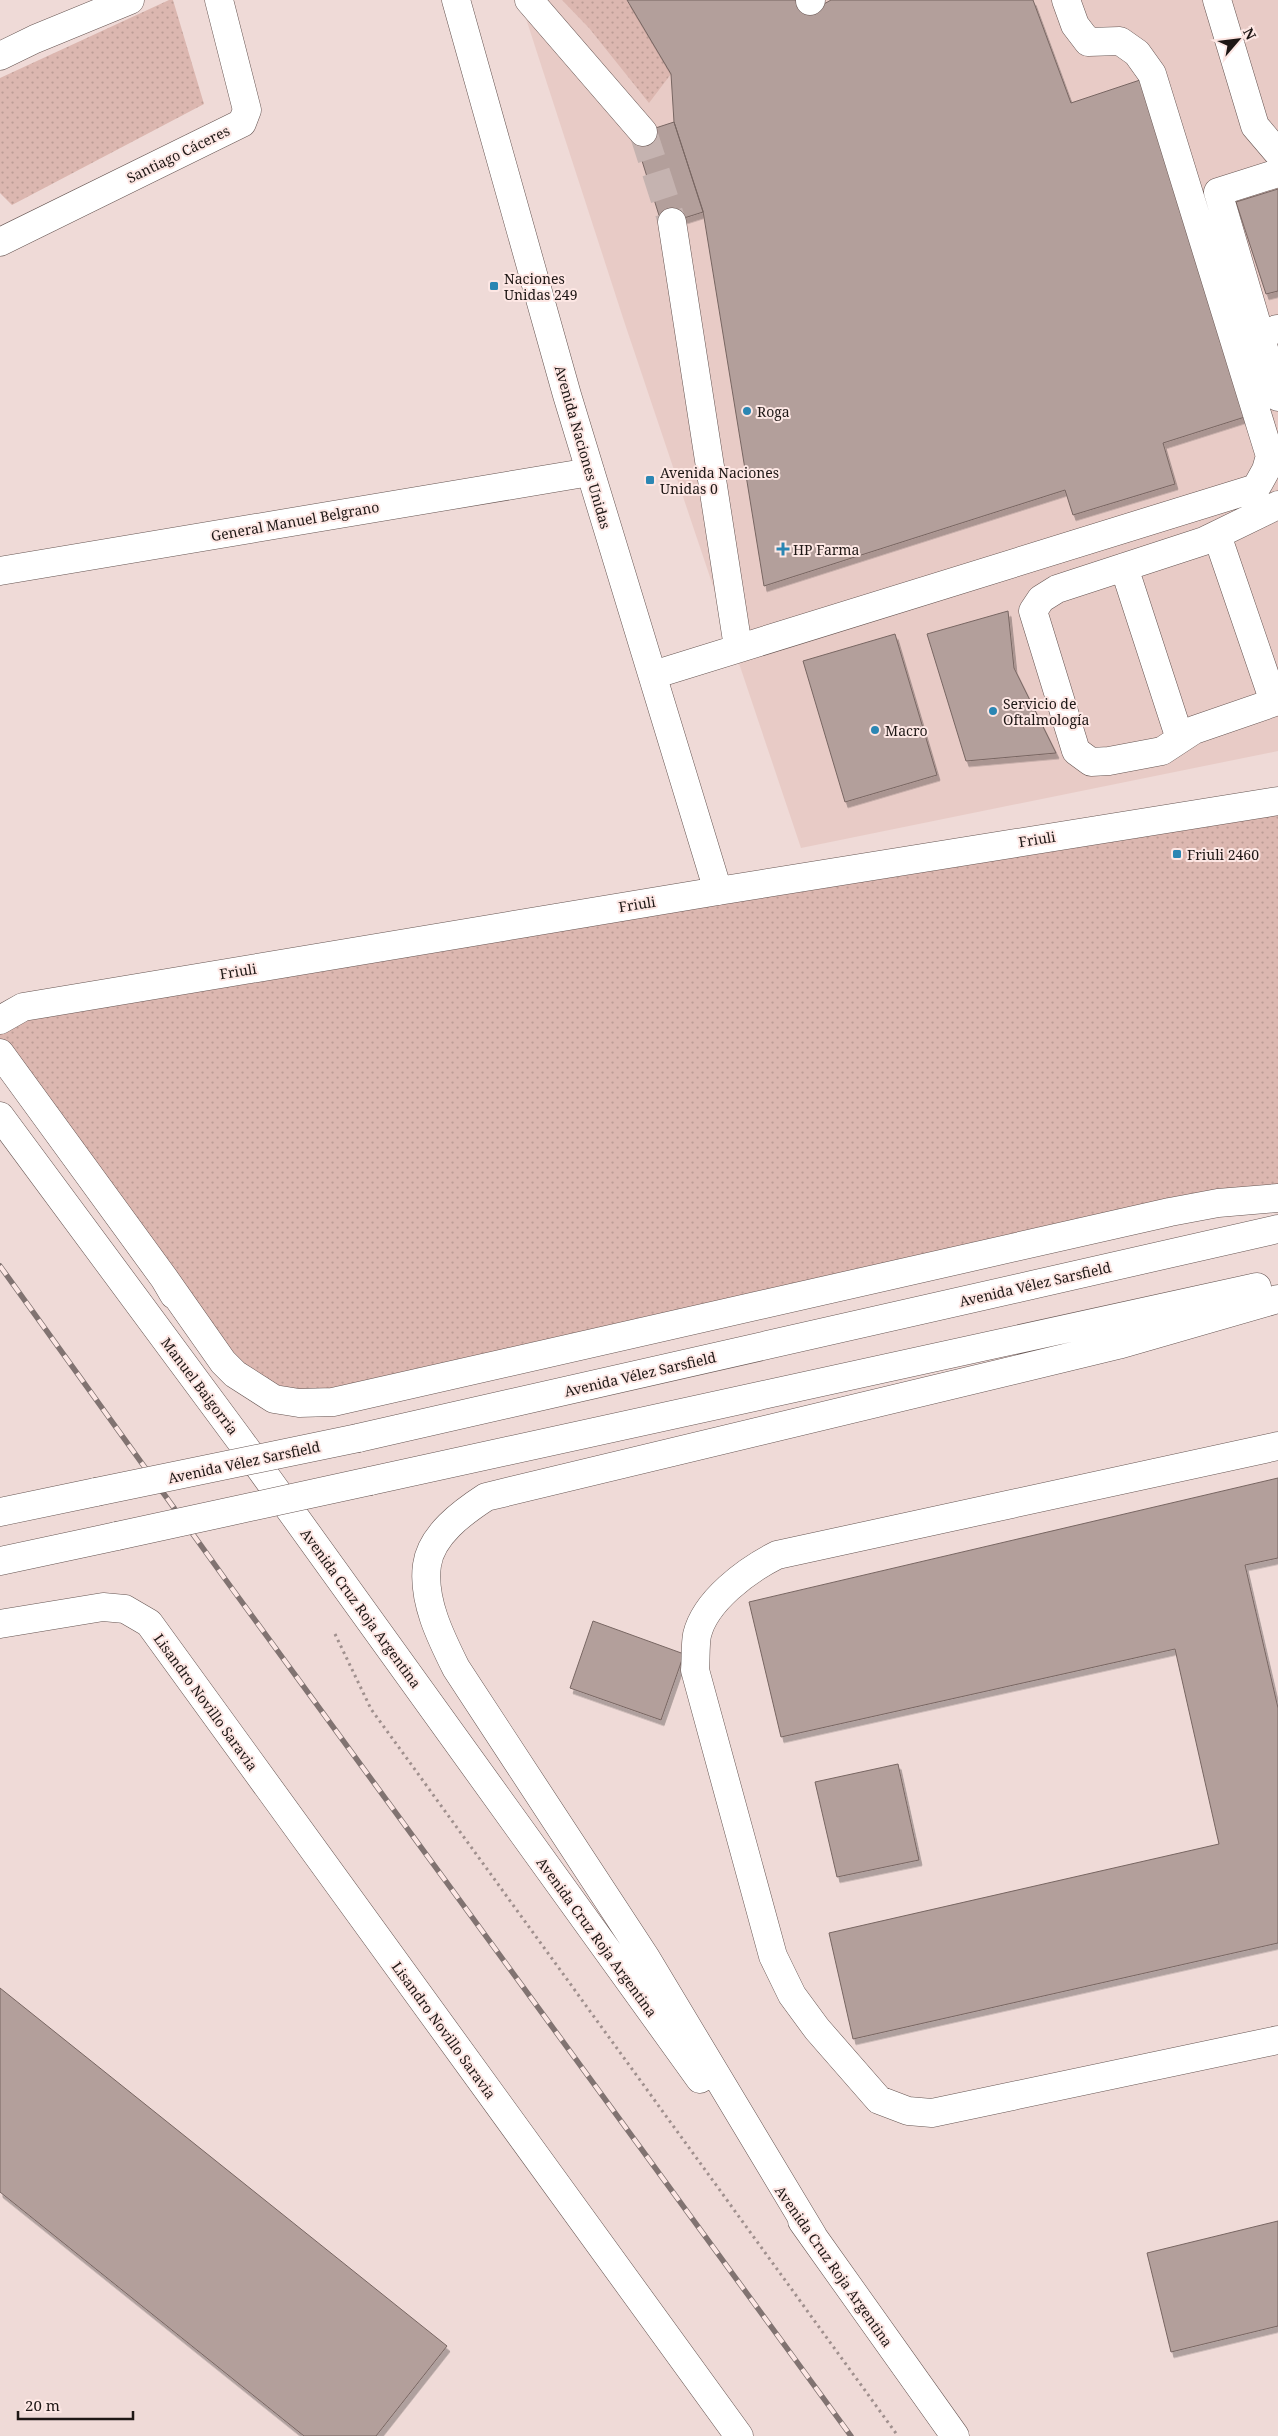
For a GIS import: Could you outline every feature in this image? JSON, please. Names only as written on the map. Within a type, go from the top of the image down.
[{"type":"main road","points":[[0,56],[35,39],[130,0]]},
{"type":"main road","name":"Santiago Cáceres","points":[[0,242],[242,123],[247,110],[219,0]]},
{"type":"main road","name":"Avenida Naciones Unidas","points":[[456,0],[590,472],[718,891]]},
{"type":"main road","points":[[529,0],[643,132]]},
{"type":"main road","points":[[653,675],[738,647],[1256,488],[1266,470],[1270,456],[1152,74],[1137,53],[1120,41],[1088,42],[1075,25],[1066,0]]},
{"type":"main road","points":[[1217,0],[1255,126],[1278,153]]},
{"type":"main road","points":[[1278,173],[1218,192],[1269,332],[1278,397]]},
{"type":"main road","points":[[672,222],[738,647]]},
{"type":"main road","name":"General Manuel Belgrano","points":[[0,571],[590,472]]},
{"type":"main road","points":[[1217,535],[1276,702],[1194,730],[1162,751],[1109,761],[1091,762],[1076,751],[1033,611],[1041,599],[1057,589],[1204,541],[1278,505]]},
{"type":"main road","points":[[1124,567],[1180,739]]},
{"type":"main road","name":"Friuli","points":[[0,1020],[22,1007],[718,891],[1278,801]]},
{"type":"main road","name":"Manuel Baigorria","points":[[0,1053],[164,1278],[209,1358],[238,1439]]},
{"type":"main road","name":"Manuel Baigorria","points":[[0,1116],[238,1439]]},
{"type":"main road","points":[[164,1278],[223,1362],[235,1374],[274,1399],[299,1403],[333,1402],[1170,1212],[1218,1203],[1278,1198]]},
{"type":"main road","name":"Avenida Vélez Sarsfield","points":[[0,1512],[358,1438],[1278,1229]]},
{"type":"main road","points":[[0,1561],[1278,1283]]},
{"type":"main road","points":[[813,2236],[646,1958],[456,1668],[440,1635],[428,1592],[427,1565],[434,1546],[463,1512],[486,1498],[1118,1345],[1278,1299]]},
{"type":"main road","name":"Avenida Cruz Roja Argentina","points":[[238,1439],[955,2436]]},
{"type":"main road","points":[[1278,1446],[777,1555],[756,1566],[709,1607],[697,1635],[695,1670],[773,1956],[792,1995],[817,2029],[879,2100],[908,2111],[932,2114],[1278,2040]]},
{"type":"main road","name":"Lisandro Novillo Saravia","points":[[0,1624],[103,1607],[125,1609],[149,1623],[739,2436]]},
{"type":"path","points":[[333,1628],[371,1709],[898,2436]]},
{"type":"shaded area","points":[[169,0],[173,0],[204,104],[12,205],[0,193],[0,78]]},
{"type":"shaded area","points":[[520,0],[1278,0],[1278,751],[801,848],[624,321]]},
{"type":"shaded area","points":[[562,0],[627,0],[671,74],[649,103],[589,28]]},
{"type":"shaded area","points":[[1278,801],[1278,1198],[333,1402],[235,1374],[0,1053],[0,1020]]},
{"type":"building","points":[[627,0],[809,0],[815,9],[831,0],[1033,0],[1071,103],[1140,80],[1248,416],[1163,443],[1175,484],[1073,515],[1065,490],[764,586],[703,211],[674,122],[671,74]]},
{"type":"building","points":[[674,122],[703,212],[662,225],[634,135]]},
{"type":"building","points":[[1278,189],[1278,291],[1266,294],[1236,202]]},
{"type":"building","name":"Servicio de Oftalmología","points":[[1008,611],[1014,668],[1056,753],[966,761],[927,634]]},
{"type":"building","points":[[895,634],[937,775],[845,802],[803,661]]},
{"type":"building","points":[[1278,1478],[1278,1558],[1245,1565],[1278,1708],[1278,1943],[853,2039],[829,1933],[1219,1844],[1175,1649],[781,1737],[749,1602]]},
{"type":"building","points":[[593,1621],[684,1654],[661,1720],[570,1688]]},
{"type":"building","points":[[898,1764],[919,1860],[837,1877],[815,1782]]},
{"type":"building","points":[[0,1988],[447,2346],[376,2436],[304,2436],[0,2192]]},
{"type":"building","points":[[1278,2221],[1278,2326],[1171,2352],[1147,2253]]},
{"type":"tunnel","points":[[643,132],[672,222]]},
{"type":"railway","points":[[0,1266],[228,1583],[851,2436]]},
{"type":"place","name":"Naciones Unidas 249","points":[[494,286]]},
{"type":"place","name":"Roga","points":[[747,411]]},
{"type":"place","name":"Avenida Naciones Unidas 0","points":[[650,480]]},
{"type":"place","name":"HP Farma","points":[[783,549]]},
{"type":"place","name":"Servicio de Oftalmología","points":[[993,711]]},
{"type":"place","name":"Macro","points":[[875,730]]},
{"type":"place","name":"Friuli 2460","points":[[1177,854]]}]
